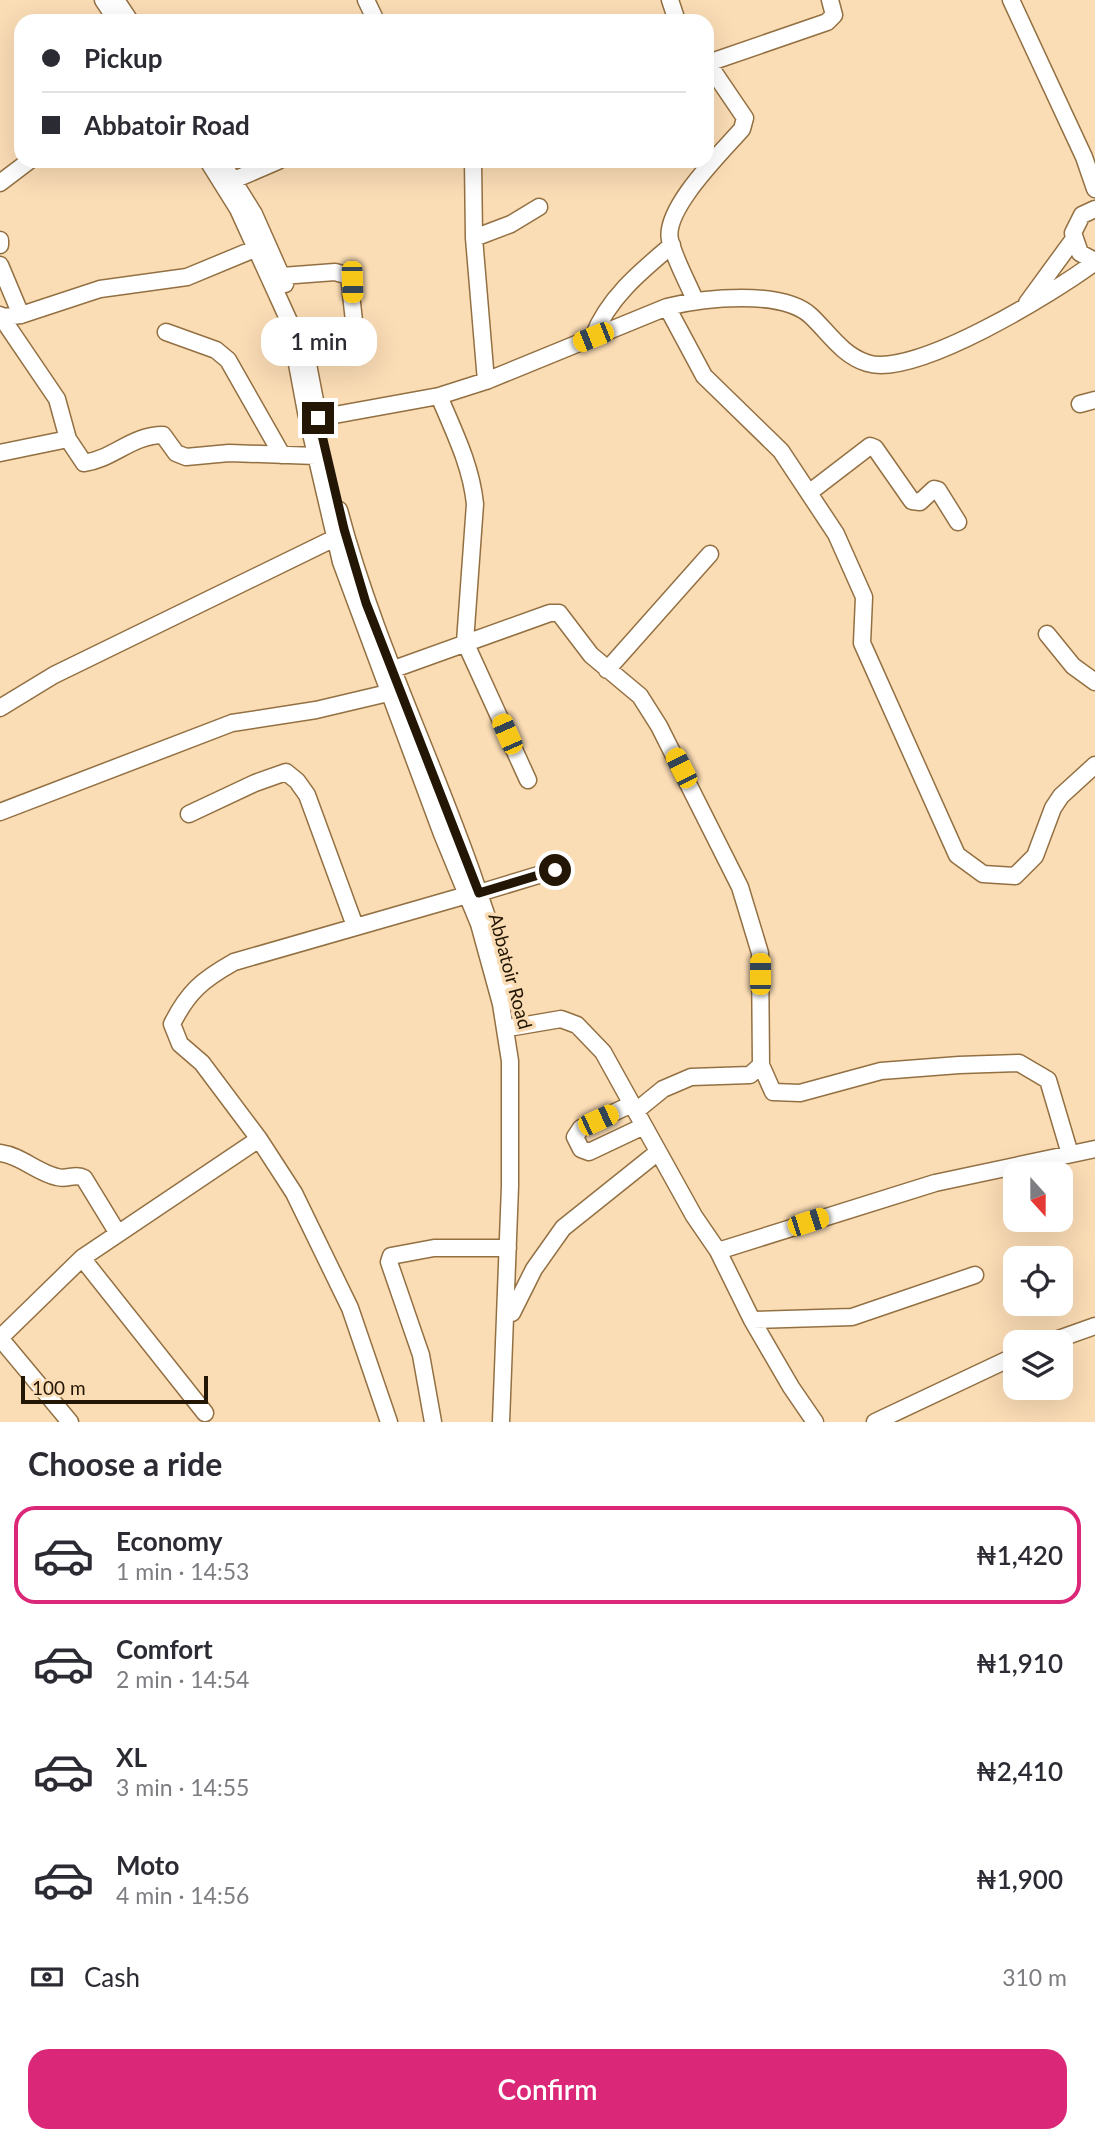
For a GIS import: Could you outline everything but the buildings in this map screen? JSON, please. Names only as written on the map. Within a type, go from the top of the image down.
[{"type":"street","points":[[714,60],[827,22],[834,15],[830,0]]},
{"type":"street","points":[[1011,0],[1084,157],[1095,189]]},
{"type":"street","points":[[714,72],[745,118],[742,129],[714,163]]},
{"type":"street","points":[[0,183],[20,168]]},
{"type":"street","name":"Abbatoir Road","points":[[212,168],[238,209],[289,321],[335,538],[388,694],[505,975],[514,1027],[517,1109],[509,1422]]},
{"type":"street","name":"Abbatoir Road","points":[[226,168],[254,214],[282,276],[301,332],[341,516],[363,591],[394,669],[473,894],[509,1043],[508,1248],[501,1422]]},
{"type":"street","points":[[234,180],[262,168]]},
{"type":"street","points":[[473,168],[474,238],[486,381]]},
{"type":"street","points":[[695,300],[672,245],[669,224],[677,208],[710,168]]},
{"type":"street","points":[[474,238],[511,224],[539,207]]},
{"type":"street","points":[[1025,306],[1073,240],[1077,220],[1095,208]]},
{"type":"street","points":[[318,418],[439,396],[486,381],[667,306],[695,300],[773,300],[793,303],[808,314],[846,353],[866,363],[884,367],[929,355],[1059,289],[1095,262],[1080,253],[1073,240]]},
{"type":"street","points":[[593,337],[600,319],[615,299],[640,271],[672,245]]},
{"type":"street","points":[[2,316],[21,315],[100,289],[187,277],[257,248]]},
{"type":"street","points":[[0,265],[21,315]]},
{"type":"street","points":[[282,276],[335,272],[349,276],[354,321]]},
{"type":"street","points":[[667,306],[704,376],[781,451],[836,534],[862,590],[862,643],[957,855],[983,874],[1016,876],[1035,856],[1053,808],[1095,765]]},
{"type":"street","points":[[2,316],[57,399],[68,439],[84,463],[102,461],[147,435],[163,435],[176,453],[187,457],[229,453],[316,456]]},
{"type":"street","points":[[166,332],[216,350],[228,360],[282,455]]},
{"type":"street","points":[[439,396],[468,464],[475,504],[465,642],[528,780]]},
{"type":"street","points":[[0,453],[68,439]]},
{"type":"street","points":[[810,492],[870,446],[875,448],[912,501],[920,502],[934,489],[938,490],[958,522]]},
{"type":"street","points":[[0,708],[54,675],[335,538]]},
{"type":"street","points":[[607,670],[710,554]]},
{"type":"street","points":[[394,669],[550,613],[559,613],[590,655],[640,696],[659,726],[750,912],[760,953],[761,1065],[773,1092],[779,1095],[800,1093],[881,1071],[1019,1063],[1048,1080],[1070,1154]]},
{"type":"street","points":[[1046,634],[1073,666],[1095,682]]},
{"type":"street","points":[[0,812],[240,721],[287,716],[388,694]]},
{"type":"street","points":[[189,814],[286,772],[297,781],[307,796],[355,926]]},
{"type":"street","points":[[390,1422],[350,1308],[295,1193],[260,1139],[202,1063],[180,1044],[173,1024],[186,998],[208,977],[234,962],[555,870]]},
{"type":"street","points":[[514,1027],[561,1019],[577,1025],[603,1052],[658,1152],[718,1251],[752,1320],[815,1422]]},
{"type":"street","points":[[644,1126],[589,1152],[582,1149],[575,1137],[581,1128],[634,1107],[663,1089],[691,1077],[750,1075],[761,1065]]},
{"type":"street","points":[[70,1422],[0,1338],[82,1258],[117,1232],[260,1139]]},
{"type":"street","points":[[718,1251],[935,1183],[1095,1149]]},
{"type":"street","points":[[512,1313],[534,1269],[563,1228],[658,1152]]},
{"type":"street","points":[[0,1153],[15,1155],[59,1178],[78,1175],[84,1178],[117,1232]]},
{"type":"street","points":[[433,1422],[421,1355],[389,1262],[391,1256],[435,1248],[508,1248]]},
{"type":"street","points":[[82,1258],[205,1413]]},
{"type":"street","points":[[752,1320],[852,1317],[975,1275]]},
{"type":"street","points":[[1073,1334],[1095,1326]]},
{"type":"street","points":[[875,1422],[1003,1362]]},
{"type":"route","points":[[318,418],[324,453],[366,603],[394,669],[479,893],[555,870]]}]
